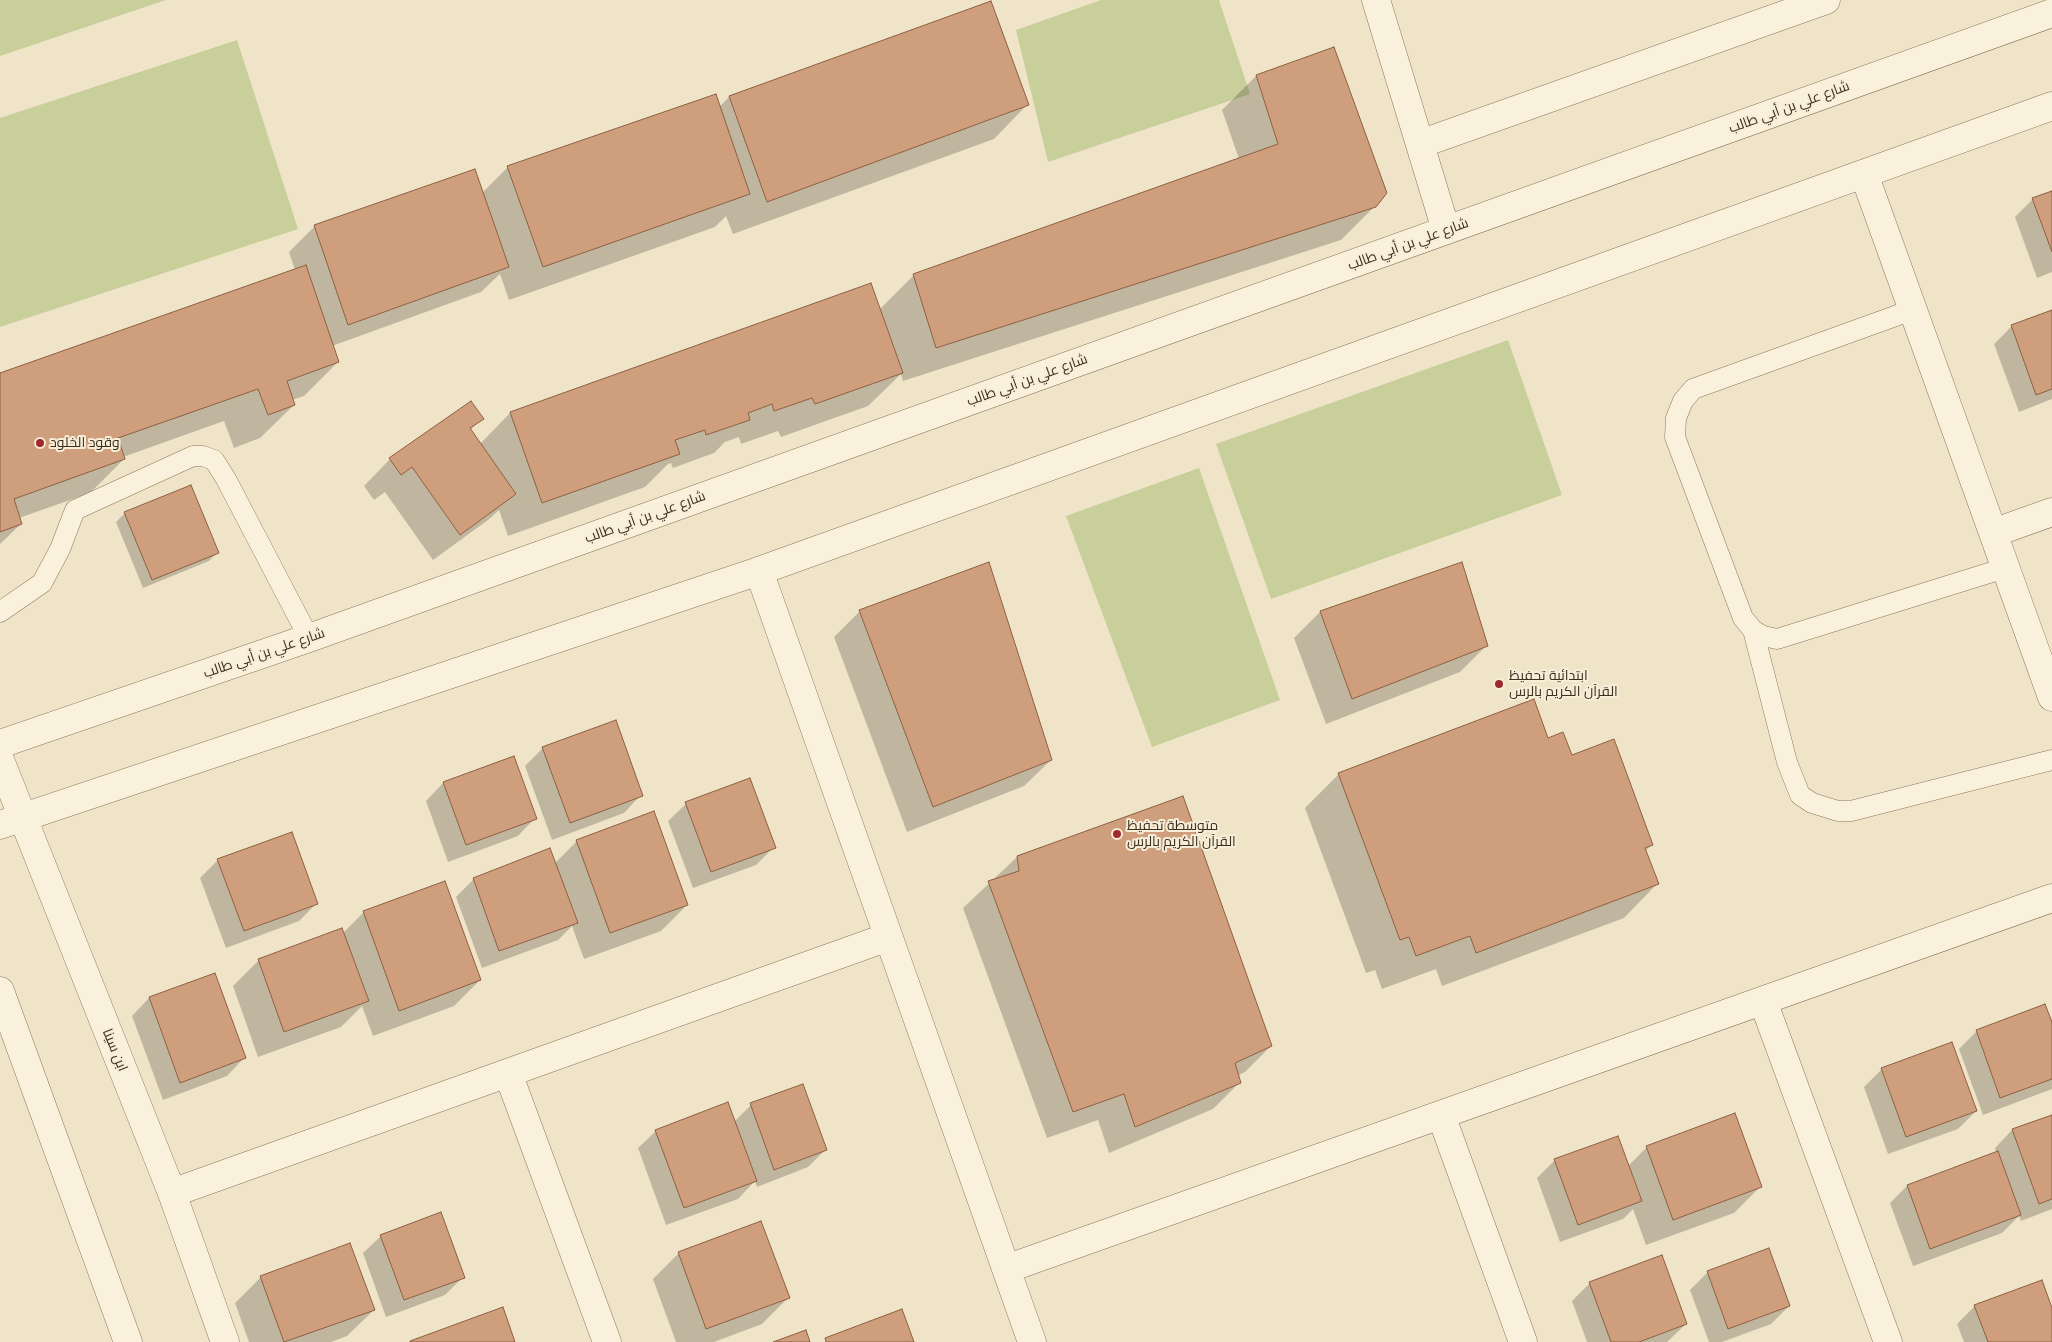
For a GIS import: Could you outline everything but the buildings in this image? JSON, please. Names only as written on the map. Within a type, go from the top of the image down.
[{"type":"street","points":[[1376,0],[1446,230]]},
{"type":"street","points":[[1420,144],[1826,0]]},
{"type":"street","name":"شارع علي بن أبي طالب","points":[[0,744],[309,638],[2052,13]]},
{"type":"street","points":[[11,821],[759,571],[2052,106]]},
{"type":"street","points":[[1864,174],[2052,697]]},
{"type":"street","points":[[1993,533],[2052,512]]},
{"type":"street","points":[[759,571],[1032,1342]]},
{"type":"street","name":"ابن سينا","points":[[0,760],[11,821],[172,1193],[225,1342]]},
{"type":"street","points":[[1006,1269],[2052,898]]},
{"type":"street","points":[[172,1193],[888,938]]},
{"type":"street","points":[[0,991],[128,1342]]},
{"type":"street","points":[[1763,1001],[1888,1342]]},
{"type":"street","points":[[508,1073],[607,1342]]},
{"type":"street","points":[[1441,1114],[1523,1342]]},
{"type":"lane","points":[[1912,310],[1693,389],[1683,402],[1676,418],[1675,437],[1744,618],[1753,630],[1763,636],[1778,639],[2005,568]]},
{"type":"lane","points":[[0,612],[42,583],[60,549],[75,510],[193,456],[203,456],[214,460],[226,479],[309,638]]},
{"type":"lane","points":[[1753,630],[1787,762],[1800,795],[1812,803],[1838,811],[1851,811],[2052,760]]},
{"type":"green space","points":[[0,0],[166,0],[0,56]]},
{"type":"green space","points":[[1101,0],[1219,0],[1250,94],[1048,162],[1016,30]]},
{"type":"green space","points":[[237,40],[298,229],[0,327],[0,118]]},
{"type":"green space","points":[[1508,340],[1562,495],[1271,599],[1216,444]]},
{"type":"green space","points":[[1199,468],[1280,700],[1152,747],[1066,516]]},
{"type":"place","name":"وقود الخلود","points":[[40,443]]},
{"type":"place","name":"ابتدائية تحفيظ القرآن الكريم بالرس","points":[[1499,684]]},
{"type":"place","name":"متوسطة تحفيظ القرآن الكريم بالرس","points":[[1117,834]]}]
